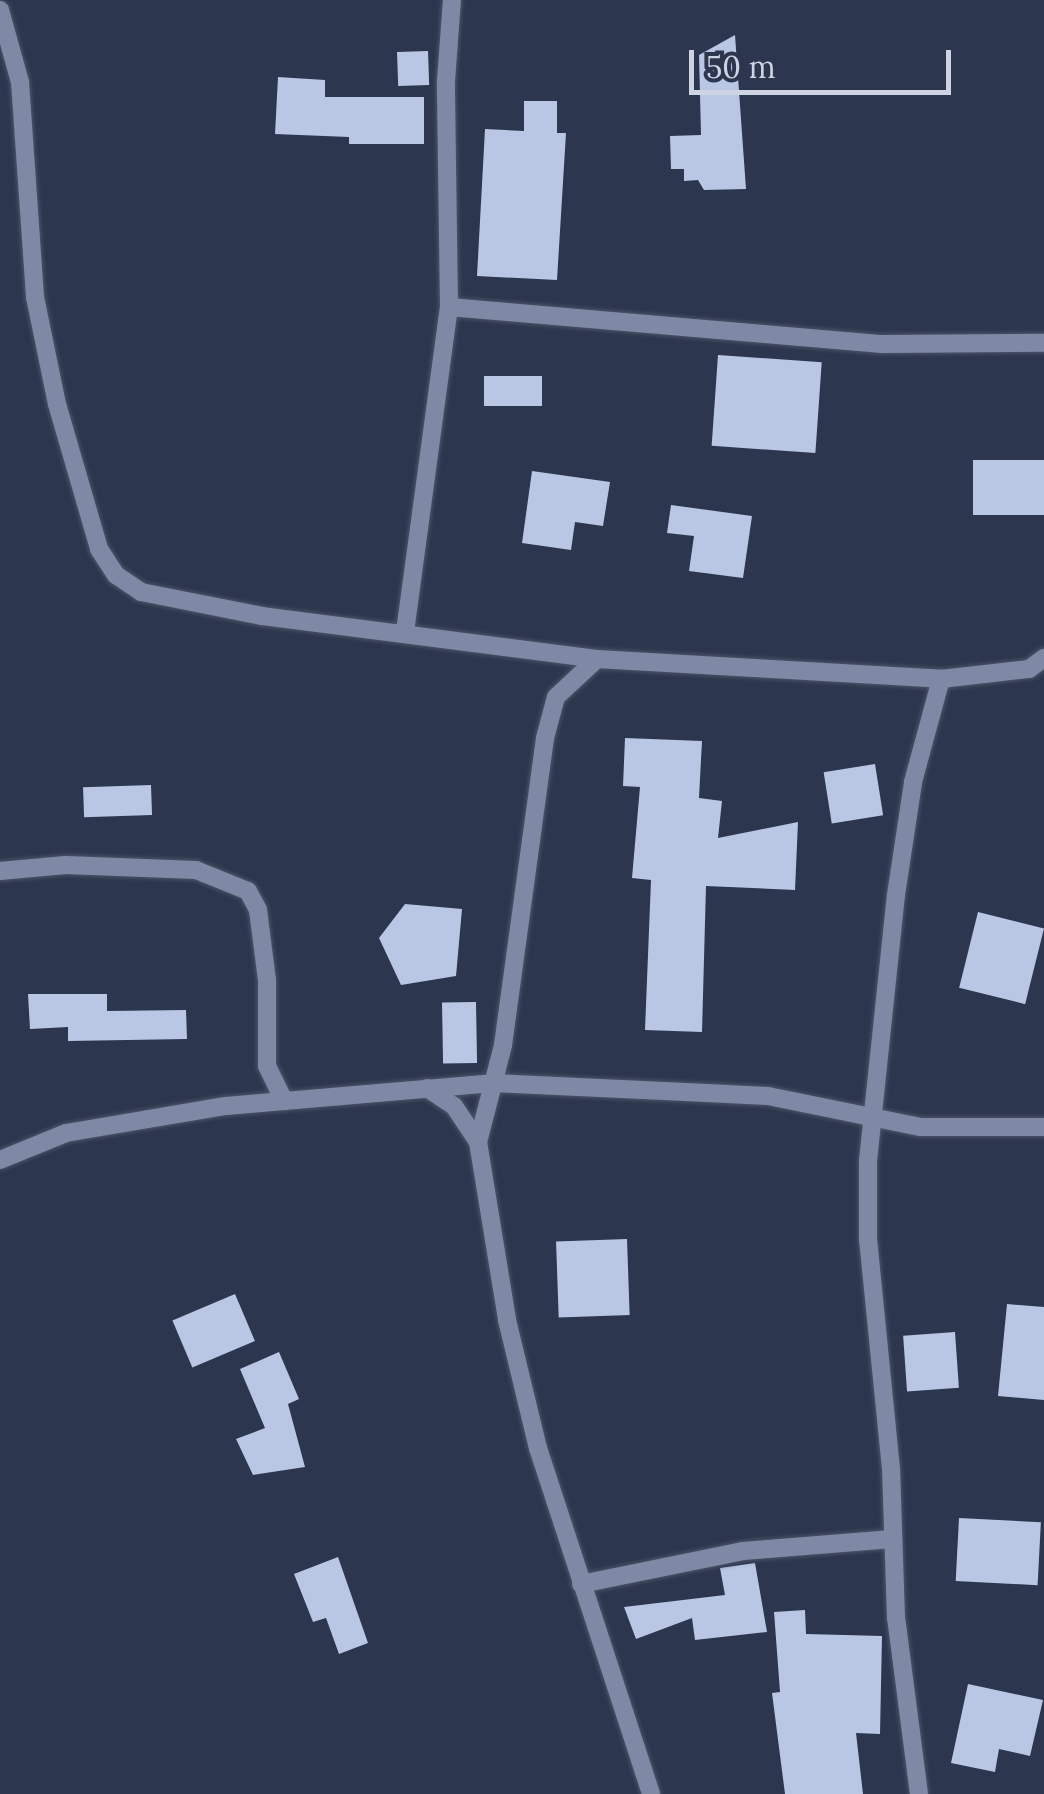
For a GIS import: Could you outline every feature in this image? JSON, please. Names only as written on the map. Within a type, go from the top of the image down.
[{"type":"street","points":[[405,632],[449,307],[446,101],[452,0]]},
{"type":"street","points":[[0,10],[20,82],[35,297],[57,404],[99,549],[116,575],[141,592],[262,616],[597,658],[941,678],[1039,668]]},
{"type":"street","points":[[449,307],[882,344],[1044,344]]},
{"type":"street","points":[[597,658],[556,698],[545,738],[492,1084],[478,1142],[507,1320],[582,1584],[651,1794]]},
{"type":"street","points":[[919,1794],[896,1618],[868,1240],[872,1115],[910,800],[941,678]]},
{"type":"street","points":[[0,871],[66,865],[196,870],[248,891],[258,910],[267,980],[267,1066],[284,1101]]},
{"type":"street","points":[[0,1160],[66,1133],[284,1101],[492,1084],[768,1096],[921,1126],[1044,1127]]},
{"type":"street","points":[[426,1088],[454,1106],[478,1142]]},
{"type":"street","points":[[582,1584],[743,1551],[893,1539]]},
{"type":"building","points":[[735,35],[746,189],[704,190],[698,180],[684,181],[684,169],[671,169],[670,136],[701,135],[699,55]]},
{"type":"building","points":[[428,51],[429,85],[398,86],[397,52]]},
{"type":"building","points":[[278,77],[325,80],[325,97],[424,97],[424,144],[349,144],[349,137],[275,134]]},
{"type":"building","points":[[524,101],[557,101],[557,133],[566,133],[557,280],[477,276],[485,129],[524,131]]},
{"type":"building","points":[[718,355],[822,362],[815,453],[712,446]]},
{"type":"building","points":[[484,376],[542,376],[542,406],[484,406]]},
{"type":"building","points":[[973,460],[1044,460],[1044,515],[973,515]]},
{"type":"building","points":[[532,471],[610,482],[603,526],[575,522],[571,550],[522,543]]},
{"type":"building","points":[[671,505],[752,516],[743,578],[689,571],[694,536],[667,533]]},
{"type":"building","points":[[625,738],[702,741],[699,798],[722,801],[718,838],[798,822],[795,890],[706,886],[702,1032],[645,1030],[651,880],[632,878],[640,787],[623,786]]},
{"type":"building","points":[[875,764],[883,815],[832,823],[824,772]]},
{"type":"building","points":[[151,785],[152,815],[84,817],[83,787]]},
{"type":"building","points":[[405,904],[462,909],[456,976],[401,985],[379,938]]},
{"type":"building","points":[[978,912],[1044,928],[1025,1004],[959,988]]},
{"type":"building","points":[[28,994],[107,994],[107,1011],[186,1010],[187,1039],[68,1041],[68,1027],[30,1029]]},
{"type":"building","points":[[476,1002],[477,1063],[443,1064],[442,1003]]},
{"type":"building","points":[[627,1239],[630,1315],[559,1317],[556,1241]]},
{"type":"building","points":[[235,1294],[255,1341],[192,1368],[172,1321]]},
{"type":"building","points":[[1007,1304],[1044,1307],[1044,1400],[998,1396]]},
{"type":"building","points":[[955,1332],[959,1388],[907,1391],[903,1336]]},
{"type":"building","points":[[279,1352],[299,1399],[288,1404],[305,1467],[253,1475],[236,1439],[265,1428],[240,1369]]},
{"type":"building","points":[[959,1518],[1041,1522],[1038,1585],[956,1581]]},
{"type":"building","points":[[338,1557],[368,1643],[339,1654],[326,1618],[313,1622],[294,1574]]},
{"type":"building","points":[[755,1563],[767,1632],[695,1640],[692,1618],[636,1639],[624,1607],[725,1595],[720,1568]]},
{"type":"building","points":[[805,1610],[806,1634],[882,1636],[880,1734],[856,1733],[863,1794],[785,1794],[772,1693],[780,1692],[774,1612]]},
{"type":"building","points":[[968,1684],[1043,1700],[1030,1756],[999,1749],[995,1772],[951,1763]]}]
